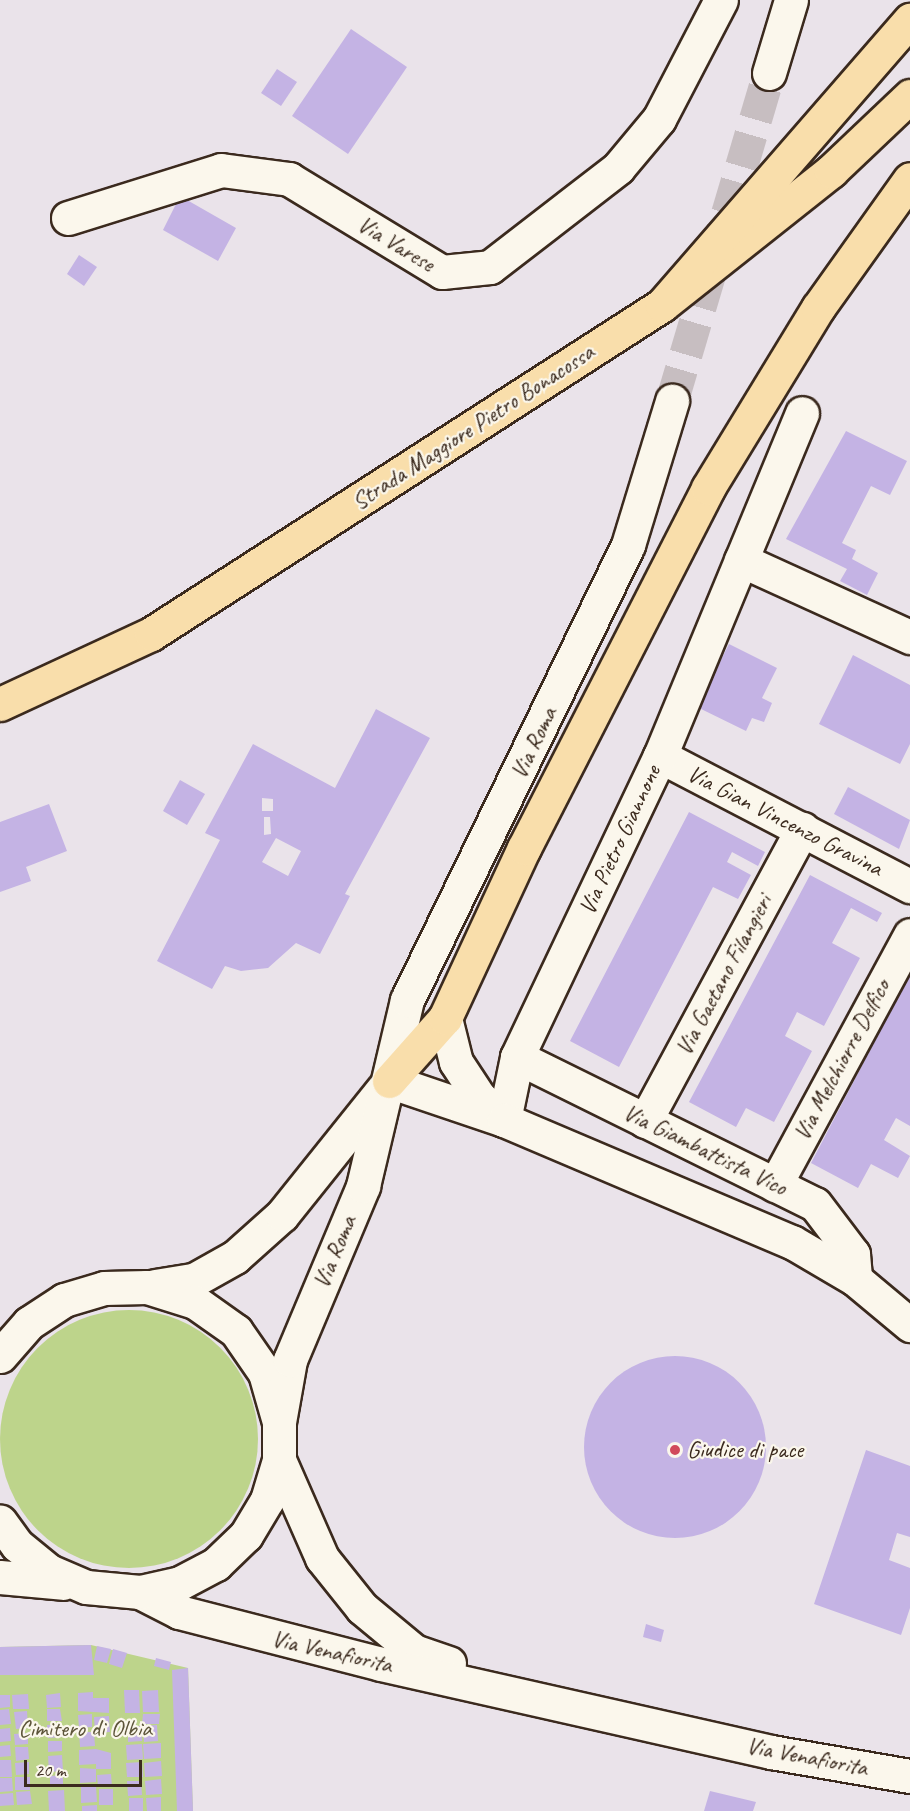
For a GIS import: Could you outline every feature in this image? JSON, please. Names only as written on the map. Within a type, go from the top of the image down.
[{"type":"main road","points":[[662,305],[910,20]]},
{"type":"main road","name":"Strada Maggiore Pietro Bonacossa","points":[[0,704],[151,634],[662,305],[831,171],[910,96]]},
{"type":"main road","points":[[389,1081],[445,1018],[524,848],[708,488],[818,308],[910,179]]},
{"type":"street","name":"Via Varese","points":[[68,219],[221,170],[289,178],[442,272],[490,267],[618,168],[659,119],[721,0]]},
{"type":"street","points":[[769,72],[791,0]]},
{"type":"street","name":"Via Roma","points":[[279,1422],[290,1360],[363,1186],[407,1000],[627,545],[672,401]]},
{"type":"street","name":"Via Pietro Giannone","points":[[504,1120],[517,1057],[660,756],[802,413]]},
{"type":"street","points":[[741,560],[910,637]]},
{"type":"street","name":"Via Gian Vincenzo Gravina","points":[[660,756],[910,886]]},
{"type":"street","name":"Via Gaetano Filangieri","points":[[645,1121],[802,830]]},
{"type":"street","name":"Via Melchiorre Delfico","points":[[775,1185],[910,934]]},
{"type":"street","name":"Via Giambattista Vico","points":[[445,1018],[456,1062],[478,1096],[504,1120]]},
{"type":"street","name":"Via Giambattista Vico","points":[[517,1057],[815,1204],[853,1254],[855,1279]]},
{"type":"street","name":"Via Giambattista Vico","points":[[389,1081],[504,1120],[792,1242],[855,1279],[910,1325]]},
{"type":"street","name":"Via Roma","points":[[147,1287],[194,1280],[236,1257],[282,1215],[389,1081]]},
{"type":"street","points":[[0,1356],[28,1323],[64,1300],[104,1288],[147,1287],[195,1302],[236,1331],[265,1373],[279,1422],[279,1461],[267,1500],[246,1535],[224,1557],[180,1583],[140,1592],[0,1577]]},
{"type":"street","name":"Via Venafiorita","points":[[279,1461],[322,1558],[362,1608],[414,1651],[530,1693]]},
{"type":"street","points":[[0,1522],[17,1545],[49,1571],[86,1587]]},
{"type":"street","name":"Via Venafiorita","points":[[140,1592],[179,1612],[258,1634],[530,1693],[771,1752],[910,1776]]},
{"type":"green space","points":[[129,1310],[154,1313],[190,1325],[211,1339],[229,1357],[248,1390],[255,1414],[258,1439],[255,1464],[243,1500],[229,1521],[211,1539],[178,1558],[154,1565],[129,1568],[104,1565],[68,1553],[47,1539],[29,1521],[10,1488],[3,1464],[0,1439],[3,1414],[15,1378],[29,1357],[47,1339],[80,1320],[104,1313]]},
{"type":"green space","name":"Cimitero di Olbia","points":[[91,1645],[188,1668],[193,1811],[0,1811],[0,1647]]},
{"type":"building","points":[[351,29],[407,67],[348,154],[292,116]]},
{"type":"building","points":[[277,69],[297,82],[281,106],[261,93]]},
{"type":"building","points":[[180,196],[236,228],[218,261],[163,230]]},
{"type":"building","points":[[79,255],[97,267],[84,286],[67,274]]},
{"type":"building","points":[[846,431],[907,461],[890,495],[871,486],[842,543],[856,550],[852,559],[878,573],[867,595],[840,581],[847,569],[786,539]]},
{"type":"building","points":[[729,644],[777,668],[762,698],[772,703],[764,722],[752,718],[746,731],[697,707]]},
{"type":"building","points":[[853,655],[910,685],[910,744],[900,764],[819,724]]},
{"type":"building","points":[[376,709],[430,738],[345,894],[350,896],[320,954],[296,943],[268,968],[241,971],[225,966],[212,989],[157,961],[220,840],[205,833],[253,744],[335,788]],"holes":[[[262,798],[273,799],[273,811],[262,811]],[[264,817],[270,817],[271,834],[264,835]],[[276,838],[301,851],[288,876],[262,862]]]},
{"type":"building","points":[[180,780],[205,794],[187,825],[163,811]]},
{"type":"building","points":[[848,787],[910,820],[899,849],[834,814]]},
{"type":"building","points":[[49,804],[67,851],[26,867],[31,881],[0,892],[0,822]]},
{"type":"building","points":[[689,812],[765,852],[758,866],[732,852],[727,862],[751,875],[738,899],[713,887],[619,1067],[570,1041]]},
{"type":"building","points":[[810,875],[882,913],[877,922],[851,908],[832,943],[860,958],[824,1026],[797,1012],[785,1036],[812,1051],[774,1122],[746,1108],[736,1127],[689,1102]]},
{"type":"building","points":[[910,974],[910,1126],[896,1118],[884,1140],[910,1156],[898,1178],[871,1164],[858,1188],[811,1163]]},
{"type":"building","name":"Giudice di pace","points":[[675,1356],[693,1357],[710,1363],[726,1371],[740,1382],[751,1396],[759,1412],[765,1429],[765,1465],[759,1482],[751,1498],[740,1512],[726,1523],[710,1531],[693,1537],[675,1538],[657,1537],[640,1531],[624,1523],[610,1512],[599,1498],[591,1482],[585,1465],[584,1447],[585,1429],[591,1412],[599,1396],[610,1382],[624,1371],[640,1363],[657,1357]]},
{"type":"building","points":[[866,1450],[910,1466],[910,1537],[897,1533],[889,1560],[910,1568],[910,1608],[901,1635],[814,1604]]},
{"type":"building","points":[[646,1624],[664,1630],[661,1642],[643,1637]]},
{"type":"building","points":[[91,1645],[94,1675],[0,1675],[0,1647]]},
{"type":"building","points":[[97,1646],[111,1649],[107,1663],[94,1660]]},
{"type":"building","points":[[113,1649],[127,1653],[122,1668],[109,1664]]},
{"type":"building","points":[[156,1658],[171,1662],[169,1670],[154,1666]]},
{"type":"building","points":[[188,1668],[193,1811],[177,1811],[172,1670]]},
{"type":"building","points":[[124,1690],[139,1690],[140,1713],[125,1713]]},
{"type":"building","points":[[158,1690],[159,1712],[143,1712],[142,1691]]},
{"type":"building","points":[[93,1692],[93,1698],[109,1698],[109,1713],[78,1711],[78,1693]]},
{"type":"building","points":[[60,1693],[61,1707],[47,1708],[46,1695]]},
{"type":"building","points":[[28,1694],[29,1709],[13,1709],[12,1695]]},
{"type":"building","points":[[0,1695],[10,1695],[10,1707],[0,1708]]},
{"type":"building","points":[[9,1709],[11,1724],[0,1725],[0,1710]]},
{"type":"building","points":[[47,1709],[60,1709],[62,1721],[47,1721]]},
{"type":"building","points":[[27,1711],[28,1728],[16,1729],[14,1712]]},
{"type":"building","points":[[92,1714],[92,1727],[79,1728],[78,1715]]},
{"type":"building","points":[[143,1714],[160,1714],[159,1724],[142,1724]]},
{"type":"building","points":[[109,1716],[110,1732],[95,1733],[94,1717]]},
{"type":"building","points":[[61,1724],[62,1737],[48,1738],[47,1725]]},
{"type":"building","points":[[157,1725],[158,1741],[144,1742],[143,1726]]},
{"type":"building","points":[[128,1726],[141,1726],[142,1741],[128,1742]]},
{"type":"building","points":[[10,1728],[11,1741],[0,1742],[0,1729]]},
{"type":"building","points":[[79,1732],[94,1732],[95,1746],[80,1747]]},
{"type":"building","points":[[28,1733],[28,1744],[15,1745],[14,1734]]},
{"type":"building","points":[[48,1741],[62,1741],[62,1751],[48,1752]]},
{"type":"building","points":[[161,1743],[161,1758],[144,1759],[143,1744]]},
{"type":"building","points":[[142,1744],[143,1759],[127,1760],[126,1745]]},
{"type":"building","points":[[10,1745],[11,1756],[0,1757],[0,1746]]},
{"type":"building","points":[[15,1747],[28,1747],[29,1759],[16,1761]]},
{"type":"building","points":[[96,1749],[111,1753],[111,1769],[96,1769],[96,1764],[79,1765],[79,1750]]},
{"type":"building","points":[[62,1755],[63,1771],[49,1772],[48,1756]]},
{"type":"building","points":[[0,1760],[11,1760],[12,1777],[0,1777]]},
{"type":"building","points":[[161,1761],[162,1776],[145,1777],[144,1763]]},
{"type":"building","points":[[29,1762],[29,1774],[16,1775],[15,1763]]},
{"type":"building","points":[[142,1762],[143,1777],[127,1777],[126,1763]]},
{"type":"building","points":[[80,1768],[96,1769],[96,1782],[80,1783]]},
{"type":"building","points":[[111,1774],[112,1787],[98,1787],[97,1775]]},
{"type":"building","points":[[63,1775],[63,1786],[50,1787],[50,1776]]},
{"type":"building","points":[[15,1777],[30,1777],[30,1790],[15,1790]]},
{"type":"building","points":[[0,1778],[12,1778],[13,1791],[0,1792]]},
{"type":"building","points":[[161,1779],[162,1794],[146,1795],[145,1781]]},
{"type":"building","points":[[127,1781],[141,1781],[142,1795],[128,1796]]},
{"type":"building","points":[[96,1786],[97,1802],[81,1803],[81,1787]]},
{"type":"building","points":[[99,1789],[113,1789],[113,1805],[99,1805]]},
{"type":"building","points":[[64,1790],[65,1811],[49,1811],[48,1791]]},
{"type":"building","points":[[30,1791],[32,1804],[17,1805],[16,1792]]},
{"type":"building","points":[[710,1791],[756,1802],[753,1811],[704,1811]]},
{"type":"building","points":[[13,1793],[14,1805],[0,1806],[0,1794]]},
{"type":"building","points":[[161,1797],[161,1811],[147,1811],[146,1798]]},
{"type":"building","points":[[129,1798],[143,1798],[143,1811],[129,1811]]},
{"type":"building","points":[[97,1805],[97,1811],[82,1811],[82,1806]]},
{"type":"tunnel","points":[[672,401],[769,73]]},
{"type":"place","name":"Giudice di pace","points":[[675,1450]]}]
